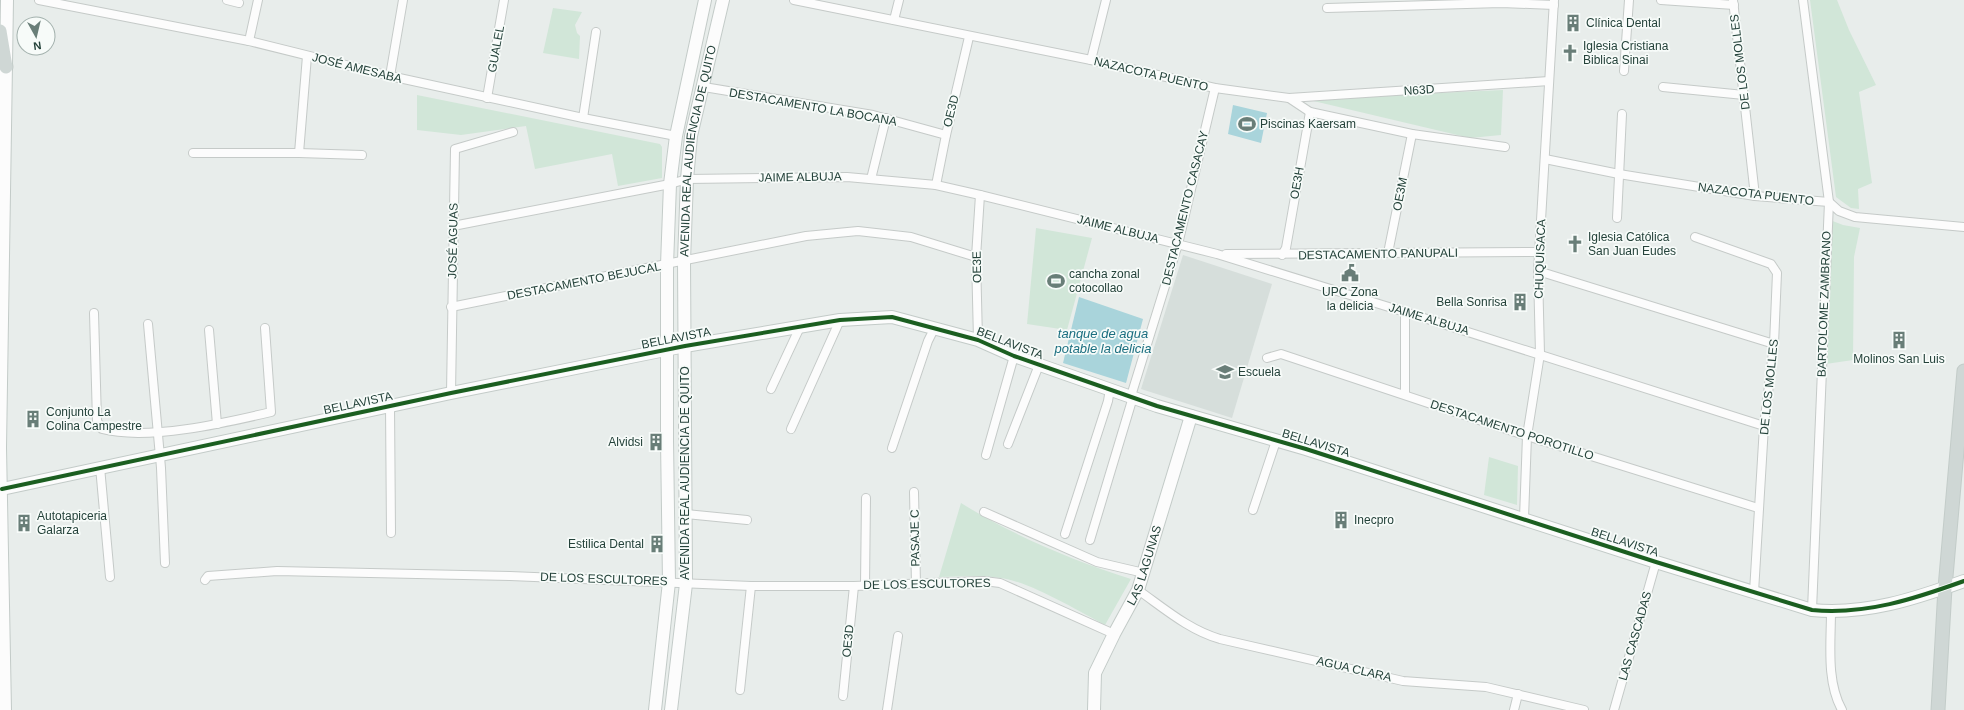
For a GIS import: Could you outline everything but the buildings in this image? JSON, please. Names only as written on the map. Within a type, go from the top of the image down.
[{"type":"main road","points":[[0,30],[6,67]]},
{"type":"main road","points":[[1938,710],[1945,588],[1964,371]]},
{"type":"street","points":[[5,710],[2,489],[0,448],[7,0]]},
{"type":"street","name":"JOSÉ AMESABA","points":[[39,0],[248,42],[487,98],[676,136]]},
{"type":"street","points":[[227,0],[239,3]]},
{"type":"street","points":[[248,42],[258,0]]},
{"type":"street","points":[[390,76],[403,0]]},
{"type":"street","name":"GUALEL","points":[[487,98],[504,0]]},
{"type":"street","name":"AVENIDA REAL AUDIENCIA DE QUITO","points":[[655,710],[669,582],[667,265],[670,184],[676,136],[705,0]]},
{"type":"street","name":"AVENIDA REAL AUDIENCIA DE QUITO","points":[[671,710],[686,584],[686,346],[684,262],[687,179],[691,136],[704,87],[723,0]]},
{"type":"street","name":"NAZACOTA PUENTO","points":[[794,0],[969,37],[1091,60],[1215,88],[1289,98],[1310,112],[1412,134],[1505,147]]},
{"type":"street","points":[[894,20],[899,0]]},
{"type":"street","points":[[1091,60],[1106,0]]},
{"type":"street","points":[[1624,71],[1629,0]]},
{"type":"street","points":[[1661,0],[1733,3]]},
{"type":"street","name":"BARTOLOME ZAMBRANO","points":[[1803,0],[1829,202],[1812,610]]},
{"type":"street","points":[[1327,8],[1501,1],[1554,3]]},
{"type":"street","name":"CHUQUISACA","points":[[1524,518],[1527,436],[1540,354],[1538,271],[1554,3]]},
{"type":"street","name":"DE LOS MOLLES","points":[[1733,3],[1755,196]]},
{"type":"street","points":[[583,118],[596,32]]},
{"type":"street","name":"OE3D","points":[[936,185],[946,134],[969,37]]},
{"type":"street","points":[[299,153],[307,56]]},
{"type":"street","name":"N63D","points":[[1289,98],[1549,81]]},
{"type":"street","name":"DESTACAMENTO LA BOCANA","points":[[704,87],[886,118],[946,134]]},
{"type":"street","points":[[1663,87],[1744,95]]},
{"type":"street","name":"DESTACAMENTO CASACAY","points":[[1090,540],[1178,244],[1215,88]]},
{"type":"street","name":"OE3H","points":[[1282,255],[1286,248],[1310,112]]},
{"type":"street","points":[[1617,218],[1622,114]]},
{"type":"street","points":[[872,179],[886,118]]},
{"type":"street","name":"JOSÉ AGUAS","points":[[451,393],[451,307],[455,149],[513,132]]},
{"type":"street","name":"OE3M","points":[[1388,253],[1412,134]]},
{"type":"street","points":[[193,153],[299,153],[362,155]]},
{"type":"street","name":"NAZACOTA PUENTO","points":[[1545,159],[1619,174],[1755,196],[1829,202],[1839,211],[1855,217],[1964,227]]},
{"type":"street","name":"JAIME ALBUJA","points":[[453,226],[670,184],[687,179],[846,177],[936,185],[1217,254],[1540,354],[1764,426]]},
{"type":"street","name":"OE3E","points":[[978,340],[976,257],[980,195]]},
{"type":"street","name":"DESTACAMENTO BEJUCAL","points":[[451,307],[684,262],[806,236],[858,231],[911,237],[976,257]]},
{"type":"street","name":"DE LOS MOLLES","points":[[1695,237],[1771,264],[1777,273],[1778,285],[1774,344],[1764,426],[1754,592]]},
{"type":"street","name":"DESTACAMENTO PANUPALI","points":[[1217,254],[1282,255],[1539,252]]},
{"type":"street","points":[[1538,271],[1774,344]]},
{"type":"street","points":[[1405,312],[1405,394]]},
{"type":"street","points":[[94,313],[97,421],[102,429],[112,432],[157,432],[217,424],[271,412],[265,328]]},
{"type":"street","name":"BELLAVISTA","points":[[2,489],[159,454],[668,349],[840,320],[892,317],[978,340],[1038,365],[1110,388],[1157,406],[1306,449],[1524,518],[1656,562],[1812,610],[1831,611],[1885,606],[1964,581]]},
{"type":"street","points":[[790,429],[840,320]]},
{"type":"street","points":[[148,324],[159,454],[164,563]]},
{"type":"street","points":[[771,389],[800,327]]},
{"type":"street","points":[[892,448],[928,341],[934,329]]},
{"type":"street","points":[[209,330],[217,424]]},
{"type":"street","name":"DESTACAMENTO POROTILLO","points":[[1267,358],[1280,354],[1405,394],[1527,436],[1758,508]]},
{"type":"street","points":[[986,455],[1014,356]]},
{"type":"street","points":[[1008,444],[1038,365]]},
{"type":"street","points":[[1065,534],[1108,401],[1110,388]]},
{"type":"street","points":[[390,406],[391,533]]},
{"type":"street","name":"LAS LAGUNAS","points":[[1094,710],[1095,674],[1114,634],[1138,590],[1191,416]]},
{"type":"street","points":[[1253,510],[1276,441]]},
{"type":"street","points":[[100,467],[110,577]]},
{"type":"street","name":"PASAJE C","points":[[914,492],[916,584]]},
{"type":"street","points":[[865,586],[866,498]]},
{"type":"street","points":[[984,512],[1097,562],[1144,573]]},
{"type":"street","points":[[686,514],[747,520]]},
{"type":"street","name":"LAS CASCADAS","points":[[1614,710],[1656,562]]},
{"type":"street","name":"DE LOS ESCULTORES","points":[[205,580],[208,576],[277,571],[510,576],[751,586],[865,586],[984,581],[1000,583],[1114,634]]},
{"type":"street","points":[[740,690],[751,586]]},
{"type":"street","name":"OE3D","points":[[843,696],[854,586]]},
{"type":"street","name":"AGUA CLARA","points":[[1138,590],[1202,634],[1403,681],[1486,688],[1584,710]]},
{"type":"street","points":[[1831,611],[1832,678],[1842,710]]},
{"type":"street","points":[[887,710],[898,636]]},
{"type":"street","points":[[1514,710],[1518,694]]},
{"type":"shaded area","points":[[1183,255],[1272,284],[1232,418],[1141,389]]},
{"type":"green space","points":[[1810,0],[1837,0],[1849,30],[1876,85],[1859,92],[1872,183],[1858,189],[1859,209],[1851,208],[1836,197]]},
{"type":"green space","points":[[553,8],[582,12],[575,25],[577,33],[580,36],[579,59],[543,53]]},
{"type":"green space","points":[[1503,90],[1501,135],[1470,138],[1305,99]]},
{"type":"green space","points":[[417,95],[660,144],[662,147],[662,178],[618,186],[612,154],[535,169],[526,126],[461,135],[417,130]]},
{"type":"green space","points":[[1830,220],[1843,225],[1860,228],[1854,257],[1853,360],[1819,365]]},
{"type":"green space","name":"cancha zonal cotocollao","points":[[1036,228],[1092,238],[1067,330],[1027,324]]},
{"type":"green space","points":[[1489,457],[1518,466],[1517,505],[1484,495]]},
{"type":"green space","points":[[961,503],[1023,537],[1087,564],[1131,579],[1105,625],[1039,590],[1012,580],[970,576],[939,577]]},
{"type":"water","name":"Piscinas Kaersam","points":[[1233,105],[1267,113],[1261,143],[1228,134]]},
{"type":"water","name":"tanque de agua potable la delicia","points":[[1079,297],[1143,319],[1126,383],[1063,363]]},
{"type":"cycle path","points":[[2,489],[451,393],[685,346],[840,320],[892,317],[978,340],[1014,356],[1157,406],[1306,449],[1656,562],[1812,610],[1832,611],[1871,608],[1927,594],[1964,581]]},
{"type":"place","name":"Clínica Dental","points":[[1573,23]]},
{"type":"place","name":"Iglesia Cristiana Biblica Sinai","points":[[1570,53]]},
{"type":"place","name":"Piscinas Kaersam","points":[[1247,124]]},
{"type":"place","name":"Iglesia Católica San Juan Eudes","points":[[1575,244]]},
{"type":"place","name":"UPC Zona la delicia","points":[[1350,273]]},
{"type":"place","name":"cancha zonal cotocollao","points":[[1056,281]]},
{"type":"place","name":"Bella Sonrisa","points":[[1520,302]]},
{"type":"place","name":"Molinos San Luis","points":[[1899,340]]},
{"type":"place","name":"Escuela","points":[[1225,372]]},
{"type":"place","name":"Conjunto La Colina Campestre","points":[[33,419]]},
{"type":"place","name":"Alvidsi","points":[[656,442]]},
{"type":"place","name":"Inecpro","points":[[1341,520]]},
{"type":"place","name":"Autotapiceria Galarza","points":[[24,523]]},
{"type":"place","name":"Estilica Dental","points":[[657,544]]}]
